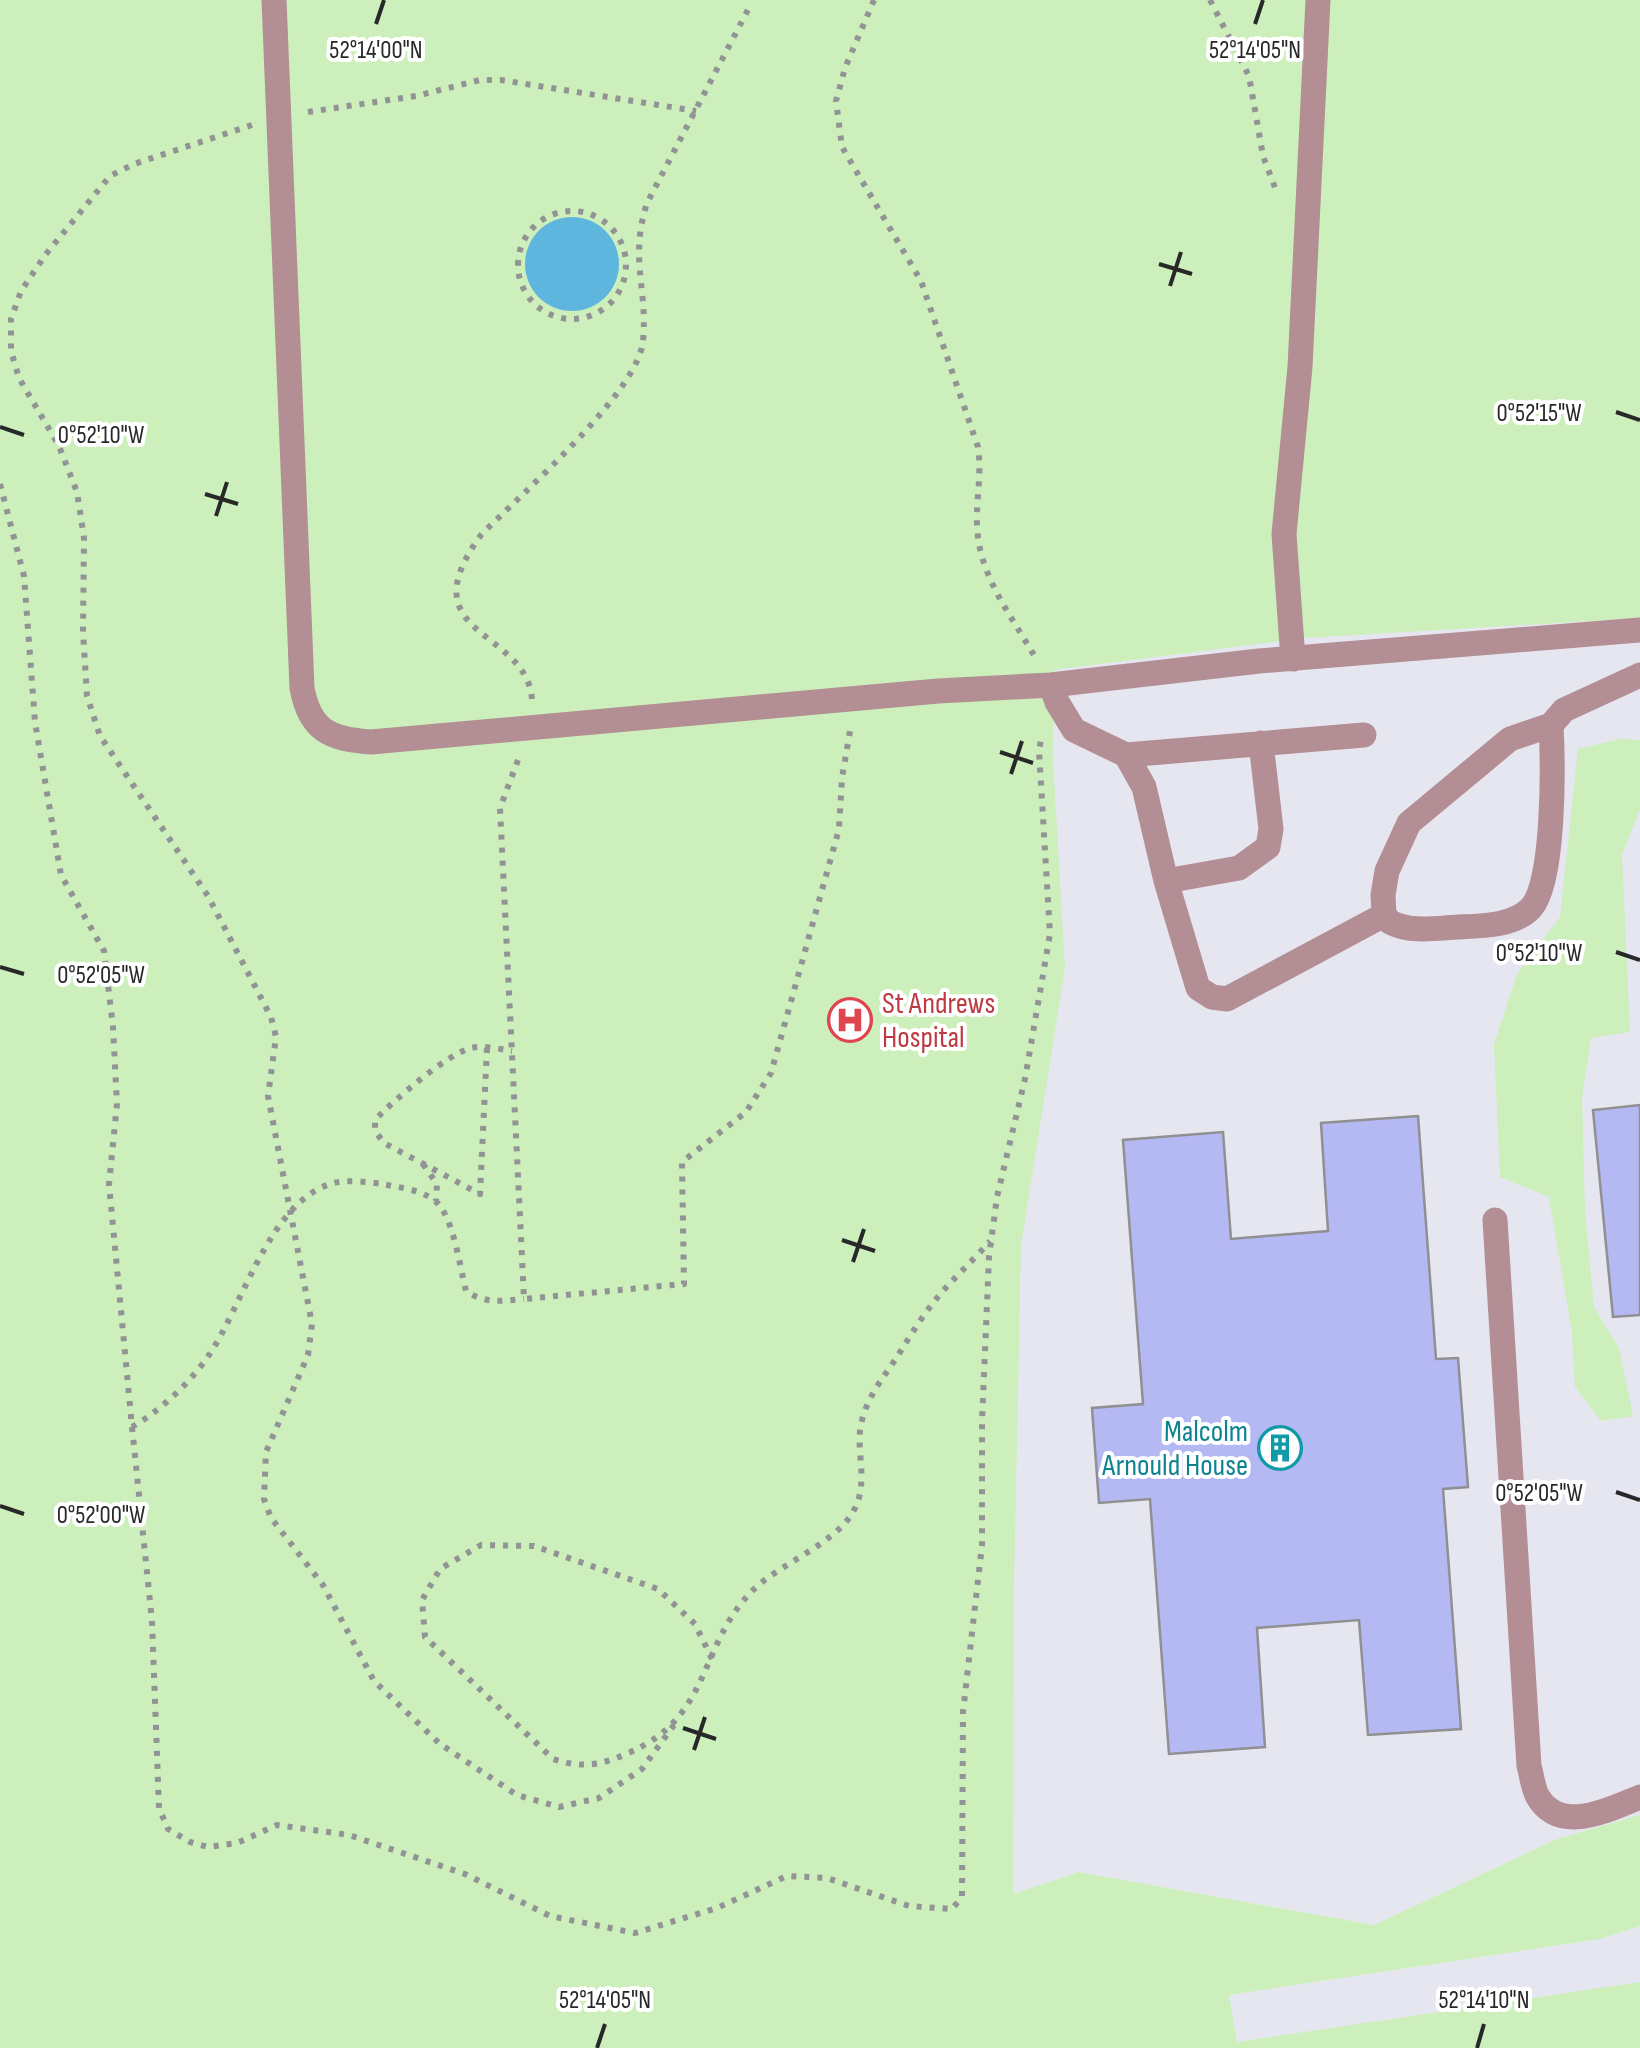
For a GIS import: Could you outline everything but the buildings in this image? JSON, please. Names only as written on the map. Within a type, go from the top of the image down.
[{"type":"lane","points":[[274,0],[302,688],[306,711],[331,735],[348,741],[372,742],[1052,685],[1293,659],[1640,630]]},
{"type":"lane","points":[[1293,659],[1284,534],[1300,367],[1318,0]]},
{"type":"lane","points":[[1551,725],[1553,758],[1546,879],[1533,906],[1522,915],[1486,926],[1405,928],[1390,922],[1384,915],[1387,871],[1409,823],[1510,739],[1551,725],[1564,710],[1640,675]]},
{"type":"lane","points":[[1052,685],[1074,730],[1126,755],[1364,735]]},
{"type":"lane","points":[[1166,881],[1239,868],[1268,847],[1271,829],[1261,742]]},
{"type":"lane","points":[[1126,755],[1144,788],[1166,881],[1198,988],[1212,997],[1227,999],[1384,915]]},
{"type":"lane","points":[[1495,1220],[1529,1766],[1538,1797],[1550,1809],[1571,1819],[1598,1814],[1640,1798]]},
{"type":"path","points":[[0,484],[24,576],[35,722],[60,875],[104,950],[117,1104],[109,1184],[152,1621],[159,1808],[168,1829],[208,1847],[237,1843],[277,1825],[350,1835],[465,1874],[550,1916],[634,1933],[717,1908],[787,1876],[827,1878],[910,1906],[952,1910],[962,1897],[963,1712],[982,1545],[982,1422],[991,1240],[1050,934],[1039,751],[1052,685],[994,589],[981,555],[977,525],[982,474],[978,446],[921,281],[842,146],[836,101],[845,68],[874,0]]},
{"type":"path","points":[[1210,0],[1249,76],[1263,156],[1280,202]]},
{"type":"path","points":[[524,1299],[500,808],[529,728],[532,696],[529,678],[468,624],[458,593],[458,576],[464,557],[480,535],[616,398],[637,365],[643,346],[644,319],[637,241],[647,203],[752,4]]},
{"type":"path","points":[[696,111],[490,80],[416,96],[280,116],[134,164],[110,176],[46,254],[21,291],[11,320],[10,351],[19,378],[59,446],[77,492],[84,538],[87,696],[100,736],[208,896],[271,1017],[276,1037],[268,1096],[312,1324],[308,1355],[266,1452],[264,1499],[271,1518],[323,1585],[374,1681],[440,1744],[517,1796],[558,1807],[599,1798],[642,1769],[674,1726],[726,1628],[751,1592],[840,1528],[854,1511],[860,1493],[860,1424],[871,1395],[933,1302],[991,1240]]},
{"type":"path","points":[[567,210],[602,221],[616,234],[626,263],[624,284],[614,300],[586,317],[569,319],[552,316],[526,293],[518,259],[522,240],[534,225],[549,214],[567,210]]},
{"type":"path","points":[[626,263],[637,264]]},
{"type":"path","points":[[132,1427],[179,1390],[208,1356],[239,1304],[263,1252],[292,1210],[316,1190],[334,1182],[376,1183],[414,1190],[436,1201],[448,1218],[466,1292],[478,1299],[496,1302],[684,1284],[682,1162],[746,1112],[771,1073],[839,830],[842,778],[855,699]]},
{"type":"path","points":[[487,1048],[480,1194],[384,1143],[375,1132],[374,1120],[392,1102],[458,1054],[473,1048],[487,1048],[512,1051]]},
{"type":"path","points":[[423,1163],[438,1184],[436,1201]]},
{"type":"path","points":[[674,1726],[643,1747],[604,1764],[576,1766],[552,1759],[424,1637],[422,1600],[440,1569],[481,1545],[534,1546],[658,1589],[695,1624],[712,1659]]},
{"type":"shaded area","name":"St Andrews Hospital","points":[[0,0],[1640,0],[1640,1815],[1557,1839],[1374,1925],[1079,1872],[944,1920],[0,1803]]},
{"type":"shaded area","points":[[1640,1926],[1640,2048],[1155,2048],[1149,2007],[1600,1939]]},
{"type":"green space","name":"St Andrews Hospital","points":[[0,0],[1640,0],[1640,618],[1305,638],[1053,670],[1053,761],[1065,968],[1021,1245],[1013,1894],[1079,1872],[1374,1925],[1557,1839],[1640,1815],[1640,1926],[1600,1939],[1229,1995],[1237,2042],[1640,1982],[1640,2048],[0,2048]]},
{"type":"green space","points":[[1620,739],[1640,740],[1640,809],[1622,855],[1630,1032],[1591,1038],[1582,1097],[1585,1211],[1594,1307],[1619,1348],[1633,1416],[1601,1421],[1575,1387],[1572,1333],[1549,1197],[1500,1177],[1494,1045],[1517,974],[1560,917],[1578,749]]},
{"type":"water","points":[[572,217],[590,221],[605,231],[615,246],[619,264],[615,282],[605,297],[590,307],[572,311],[554,307],[539,297],[529,282],[525,264],[529,246],[539,231],[554,221]]},
{"type":"place","name":"St Andrews Hospital","points":[[850,1020]]},
{"type":"place","name":"Malcolm Arnould House","points":[[1280,1448]]}]
